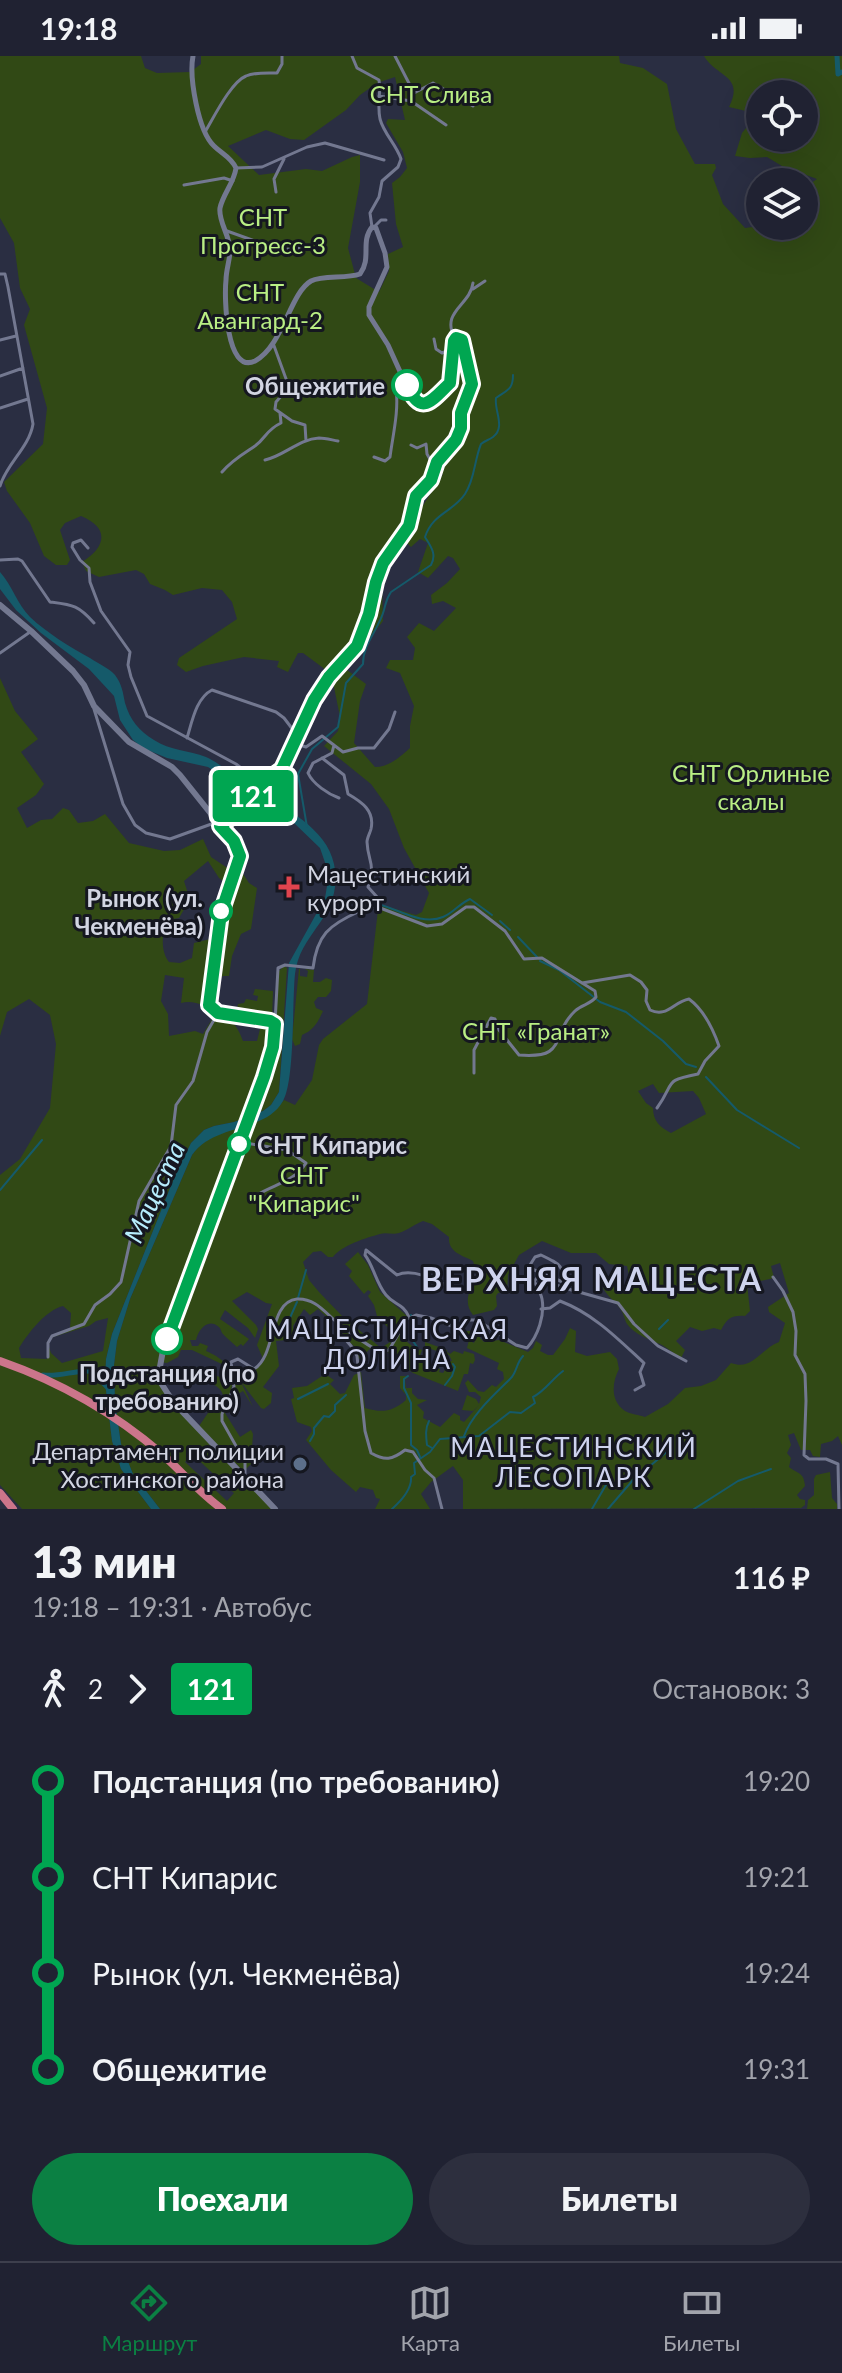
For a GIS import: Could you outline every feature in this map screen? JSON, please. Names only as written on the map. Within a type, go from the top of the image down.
[{"type":"highway","points":[[0,1361],[59,1385],[127,1425],[222,1509]]},
{"type":"highway","points":[[0,1493],[13,1509]]},
{"type":"main road","points":[[0,605],[79,678],[94,706],[133,746],[177,771],[234,841],[240,856],[222,909],[209,1001],[218,1013],[266,1019],[275,1024],[269,1062],[164,1345],[159,1372],[161,1383],[175,1404],[275,1509]]},
{"type":"street","points":[[193,56],[191,69],[205,132],[214,147],[232,160],[236,168],[220,211],[230,249],[225,283],[229,335],[241,362],[252,362],[262,356],[311,281],[351,277],[363,271],[367,259],[367,233],[381,220],[386,220]]},
{"type":"street","points":[[205,132],[233,86],[243,77],[277,73],[282,56]]},
{"type":"street","points":[[352,56],[357,68],[379,80],[380,120],[402,161],[382,181],[379,197],[370,213],[387,267],[368,312],[388,345],[414,401],[421,404],[430,402],[450,383],[455,339],[450,328],[451,318],[473,289],[485,281]]},
{"type":"street","points":[[395,56],[414,93]]},
{"type":"street","points":[[411,101],[414,93],[433,83],[473,106]]},
{"type":"street","points":[[379,96],[411,101],[446,125]]},
{"type":"street","points":[[236,168],[257,169],[307,147],[330,143],[384,160]]},
{"type":"street","points":[[276,192],[274,179],[284,159]]},
{"type":"street","points":[[184,185],[224,178],[233,181]]},
{"type":"street","points":[[227,231],[280,250],[299,248]]},
{"type":"street","points":[[0,274],[5,274],[33,424],[29,440],[2,478],[0,486]]},
{"type":"street","points":[[473,283],[473,289]]},
{"type":"street","points":[[0,340],[17,335]]},
{"type":"street","points":[[434,339],[436,349],[442,353],[454,348]]},
{"type":"street","points":[[94,706],[123,804],[135,825],[146,833],[170,839],[219,824],[248,803],[260,787],[282,769],[305,714],[321,689],[357,646],[383,563],[409,526],[414,499],[431,480],[437,462],[456,440],[461,428],[462,407],[472,384],[462,340],[455,339]]},
{"type":"street","points":[[273,343],[288,384],[287,390],[274,405],[292,421],[305,425],[306,441]]},
{"type":"street","points":[[0,376],[23,367]]},
{"type":"street","points":[[374,457],[385,461],[390,457],[395,429],[393,420],[398,404],[396,388],[406,383]]},
{"type":"street","points":[[0,408],[28,399]]},
{"type":"street","points":[[222,472],[238,456],[259,443],[267,431],[282,422],[280,413]]},
{"type":"street","points":[[265,460],[282,455],[306,441],[319,438],[338,441]]},
{"type":"street","points":[[411,445],[415,448],[426,444],[427,454],[435,468]]},
{"type":"street","points":[[88,548],[81,540],[72,547],[89,568],[101,611],[130,652],[128,665],[131,677],[147,716],[236,764],[260,787]]},
{"type":"street","points":[[0,560],[18,559],[50,602],[79,608],[94,623]]},
{"type":"street","points":[[0,653],[31,631]]},
{"type":"street","points":[[187,738],[198,704],[212,690],[276,712],[297,735]]},
{"type":"street","points":[[293,743],[306,747],[320,736],[346,752],[374,748],[389,729],[395,712]]},
{"type":"street","points":[[334,745],[332,753],[311,765],[309,776],[332,796],[339,798]]},
{"type":"street","points":[[322,758],[342,774],[348,794],[361,802],[370,813],[372,825],[367,844],[373,872],[368,887],[377,897],[375,906]]},
{"type":"street","points":[[275,1024],[278,968],[286,965],[313,968],[316,946],[326,931],[343,918],[368,906],[375,906],[427,926],[442,924],[466,907],[474,907],[505,931],[524,959],[542,958],[594,989],[596,997],[567,1020],[552,1050],[546,1055],[519,1055],[499,1030],[495,1019],[491,1018],[474,1050],[474,1073]]},
{"type":"street","points":[[582,983],[630,975],[647,990],[646,1001],[650,1010],[664,1013],[689,999],[700,1009],[719,1046],[698,1074],[672,1082],[657,1108]]},
{"type":"street","points":[[48,1357],[50,1338],[84,1324],[95,1305],[121,1282],[139,1201],[171,1146],[176,1105],[193,1081],[203,1043],[218,1013]]},
{"type":"street","points":[[240,1142],[287,1150],[306,1163],[278,1187],[257,1195]]},
{"type":"street","points":[[409,1317],[403,1306],[384,1292],[365,1255],[366,1250],[397,1275],[406,1272],[419,1274],[458,1291]]},
{"type":"street","points":[[541,1255],[559,1264],[563,1269],[565,1285],[532,1269],[530,1265],[535,1257],[541,1255]]},
{"type":"street","points":[[245,1478],[247,1469],[222,1421],[234,1387],[231,1362],[238,1359],[254,1369],[262,1363],[275,1322],[280,1312],[293,1300],[316,1304],[376,1350],[385,1352],[393,1345],[409,1317],[416,1315],[455,1327],[473,1319],[524,1348],[531,1345],[539,1328],[542,1299],[534,1279],[538,1277],[618,1303],[634,1324],[658,1346],[686,1361]]},
{"type":"street","points":[[773,1277],[793,1312],[795,1355],[805,1374],[804,1455],[811,1460],[819,1458],[838,1464],[839,1509]]},
{"type":"street","points":[[541,1309],[550,1308],[560,1301],[584,1312],[612,1332],[620,1344],[644,1363],[640,1372],[644,1385],[635,1390]]},
{"type":"street","points":[[336,1322],[338,1331],[357,1356],[365,1431],[371,1453],[390,1460],[407,1450],[413,1452],[434,1478],[442,1509]]},
{"type":"green space","points":[[0,56],[141,56],[145,68],[157,73],[190,72],[201,64],[201,56],[619,56],[620,63],[643,68],[667,84],[676,129],[695,164],[715,164],[712,175],[723,204],[746,228],[746,240],[818,240],[818,168],[787,168],[767,157],[735,156],[746,128],[746,152],[818,152],[818,80],[746,80],[746,111],[729,107],[734,88],[727,77],[704,56],[842,56],[842,1445],[838,1436],[821,1444],[820,1457],[813,1456],[810,1450],[801,1450],[794,1433],[788,1435],[791,1445],[787,1453],[791,1458],[789,1467],[800,1474],[805,1486],[797,1495],[805,1500],[801,1508],[463,1509],[463,1480],[453,1466],[431,1482],[421,1494],[430,1509],[375,1509],[380,1499],[376,1498],[373,1490],[360,1487],[356,1492],[331,1470],[306,1440],[311,1427],[297,1422],[291,1399],[294,1398],[292,1388],[307,1386],[325,1374],[334,1380],[330,1384],[340,1394],[345,1393],[354,1375],[361,1372],[365,1408],[387,1410],[406,1400],[400,1388],[400,1376],[408,1376],[406,1388],[412,1388],[418,1399],[427,1400],[417,1405],[424,1412],[423,1418],[440,1427],[454,1413],[464,1422],[479,1405],[473,1411],[462,1410],[467,1395],[479,1404],[481,1397],[469,1392],[465,1383],[468,1380],[478,1391],[484,1392],[504,1379],[503,1372],[497,1369],[499,1363],[467,1348],[469,1340],[474,1343],[475,1340],[465,1334],[466,1331],[475,1331],[476,1324],[481,1326],[480,1338],[484,1342],[499,1340],[528,1352],[536,1341],[542,1345],[540,1351],[553,1355],[570,1328],[576,1331],[575,1352],[587,1356],[610,1352],[617,1359],[619,1369],[614,1391],[617,1402],[625,1411],[645,1417],[668,1404],[685,1388],[716,1380],[731,1363],[751,1362],[779,1342],[785,1323],[769,1312],[768,1307],[789,1293],[780,1263],[771,1266],[774,1278],[747,1284],[750,1311],[745,1316],[730,1318],[721,1330],[702,1331],[690,1327],[676,1341],[685,1350],[681,1358],[630,1328],[621,1309],[603,1288],[606,1285],[625,1287],[630,1280],[627,1266],[609,1264],[596,1253],[571,1253],[542,1241],[519,1255],[508,1275],[507,1292],[498,1293],[494,1310],[473,1315],[468,1300],[477,1274],[473,1261],[456,1252],[449,1237],[423,1221],[399,1233],[382,1233],[355,1242],[333,1257],[321,1251],[313,1252],[303,1262],[309,1280],[342,1316],[381,1348],[390,1342],[393,1345],[396,1336],[377,1316],[368,1296],[371,1292],[368,1290],[364,1294],[349,1276],[352,1271],[345,1264],[358,1252],[368,1265],[380,1292],[408,1317],[405,1340],[416,1346],[417,1352],[422,1350],[419,1358],[414,1360],[440,1369],[439,1372],[443,1373],[447,1367],[451,1368],[449,1355],[425,1347],[425,1342],[450,1354],[454,1351],[463,1354],[464,1351],[474,1354],[475,1360],[473,1364],[470,1363],[468,1374],[464,1374],[458,1391],[413,1373],[386,1351],[382,1353],[391,1360],[371,1348],[359,1359],[355,1347],[340,1333],[336,1321],[339,1318],[330,1320],[318,1309],[310,1315],[304,1309],[293,1326],[295,1339],[276,1341],[279,1366],[263,1387],[272,1393],[271,1403],[261,1408],[241,1382],[253,1407],[243,1391],[235,1396],[233,1394],[234,1372],[240,1380],[264,1361],[257,1345],[272,1304],[247,1292],[232,1301],[256,1325],[255,1338],[248,1328],[225,1310],[220,1319],[249,1339],[243,1346],[237,1347],[219,1327],[211,1323],[201,1329],[196,1340],[190,1340],[192,1346],[200,1343],[208,1346],[206,1351],[229,1368],[232,1381],[229,1397],[233,1402],[232,1408],[225,1413],[240,1437],[251,1430],[253,1434],[253,1462],[245,1473],[199,1426],[219,1397],[224,1401],[218,1387],[192,1378],[195,1367],[222,1378],[226,1366],[192,1350],[181,1350],[178,1357],[167,1363],[161,1362],[159,1372],[168,1394],[275,1509],[160,1509],[133,1474],[121,1444],[115,1403],[117,1341],[130,1299],[192,1155],[213,1137],[262,1117],[284,1100],[295,1105],[312,1080],[323,1039],[367,1004],[378,910],[371,902],[416,915],[422,912],[429,893],[404,848],[389,809],[371,784],[324,746],[338,731],[340,717],[332,677],[343,667],[366,684],[360,701],[354,743],[375,767],[390,763],[402,755],[410,748],[414,706],[400,673],[386,668],[390,660],[413,660],[415,648],[407,637],[419,623],[434,631],[456,608],[443,601],[432,604],[431,595],[460,569],[448,556],[428,578],[418,572],[428,543],[420,539],[411,547],[406,542],[399,543],[443,474],[434,470],[413,496],[407,525],[375,574],[382,582],[383,621],[365,645],[330,673],[303,653],[298,653],[288,672],[277,667],[279,661],[244,657],[186,672],[177,665],[179,658],[237,619],[232,602],[222,590],[202,588],[173,595],[150,584],[144,574],[136,570],[99,577],[86,571],[82,562],[96,550],[101,538],[97,526],[81,516],[65,523],[60,530],[70,560],[67,565],[56,565],[44,556],[30,523],[7,491],[4,482],[43,444],[47,408],[24,325],[30,309],[20,288],[14,243],[0,218]],"holes":[[[395,77],[405,120],[388,119],[386,123],[403,152],[407,168],[392,183],[396,224],[403,247],[388,254],[389,271],[379,292],[356,278],[348,248],[360,182],[360,155],[322,171],[306,169],[259,175],[228,146],[266,130],[290,139],[304,140],[377,83]],[[653,1084],[659,1093],[693,1091],[706,1114],[671,1133],[658,1123],[653,1108],[638,1091]],[[192,1454],[234,1493],[227,1501],[185,1462]]]},
{"type":"green space","points":[[0,678],[15,711],[38,739],[21,752],[44,784],[36,795],[17,808],[27,828],[41,820],[52,819],[63,808],[69,810],[78,823],[93,821],[105,814],[129,843],[164,851],[180,850],[203,839],[211,857],[232,871],[227,884],[208,861],[184,881],[192,906],[186,906],[179,918],[167,920],[163,941],[169,962],[180,963],[192,958],[194,943],[222,936],[225,915],[240,869],[249,883],[257,888],[251,929],[241,934],[232,956],[229,976],[223,976],[215,987],[218,1010],[195,1003],[181,1003],[184,978],[165,975],[161,1001],[168,1014],[169,1036],[195,1031],[203,1034],[212,1019],[224,1018],[235,1026],[243,1041],[257,1041],[262,1021],[275,1026],[277,973],[284,966],[287,968],[279,1092],[263,1111],[204,1130],[191,1143],[112,1334],[105,1382],[112,1441],[121,1469],[151,1509],[22,1509],[0,1485],[0,1175],[20,1159],[50,1108],[56,1044],[50,1015],[29,999],[7,1012],[0,1036]],"holes":[[[63,1306],[71,1313],[70,1329],[50,1338],[49,1342],[53,1337],[108,1318],[103,1351],[62,1363],[51,1353],[49,1346],[47,1359],[21,1358],[19,1348],[33,1329],[50,1312]]]},
{"type":"green space","points":[[299,969],[300,976],[307,977],[308,971],[305,969],[314,970],[313,982],[326,978],[332,980],[331,991],[314,1002],[316,1008],[323,1011],[319,1019],[313,1028],[302,1035],[300,1044],[295,1046],[292,1039]]},
{"type":"green space","points":[[255,989],[273,991],[272,1019],[236,1014],[238,1004],[246,999],[257,1001],[258,996],[253,995]]},
{"type":"green space","points":[[830,1472],[832,1498],[837,1509],[807,1509],[808,1500],[814,1495],[816,1475]]},
{"type":"water","points":[[0,572],[30,617],[115,675],[130,715],[144,733],[166,746],[211,760],[298,817],[321,838],[334,864],[333,897],[305,946],[295,974],[290,1076],[283,1101],[264,1118],[213,1138],[192,1155],[130,1299],[117,1341],[115,1403],[121,1444],[133,1474],[160,1509],[151,1509],[121,1469],[112,1441],[105,1382],[112,1334],[191,1143],[204,1130],[263,1111],[279,1092],[289,963],[325,898],[329,874],[320,848],[293,822],[208,767],[167,758],[133,740],[120,720],[114,696],[89,669],[16,610],[0,589]]},
{"type":"waterway","points":[[837,56],[838,74],[842,72]]},
{"type":"waterway","points":[[307,827],[298,774],[312,749],[338,727],[346,683],[363,664],[366,649],[382,617],[389,594],[431,565],[433,554],[425,537],[433,523],[460,500],[468,488],[481,444],[499,429],[496,398],[511,387],[513,375]]},
{"type":"waterway","points":[[369,902],[416,917],[434,919],[447,915],[470,899],[492,915]]},
{"type":"waterway","points":[[500,921],[510,930]]},
{"type":"waterway","points":[[518,937],[537,957]]},
{"type":"waterway","points":[[540,961],[559,970],[600,1002],[626,1012],[686,1064],[696,1067]]},
{"type":"waterway","points":[[706,1077],[737,1110],[799,1148]]},
{"type":"waterway","points":[[0,1190],[42,1140]]},
{"type":"waterway","points":[[298,1298],[306,1270]]},
{"type":"waterway","points":[[285,1337],[297,1302]]},
{"type":"waterway","points":[[411,1315],[413,1341],[417,1347]]},
{"type":"waterway","points":[[659,1329],[668,1320]]},
{"type":"waterway","points":[[464,1436],[478,1412],[512,1377],[523,1356]]},
{"type":"waterway","points":[[445,1385],[452,1376],[453,1364]]},
{"type":"waterway","points":[[43,1375],[92,1371],[109,1389]]},
{"type":"waterway","points":[[392,1509],[408,1491],[411,1477],[415,1474],[414,1463],[430,1452],[440,1439],[479,1436],[510,1412],[521,1413],[535,1403],[533,1397],[563,1371]]},
{"type":"waterway","points":[[408,1376],[404,1379],[404,1388],[411,1403],[411,1445],[420,1457]]},
{"type":"waterway","points":[[298,1399],[328,1384]]},
{"type":"waterway","points":[[310,1441],[314,1428],[324,1416],[329,1417],[335,1411],[335,1405],[346,1395]]},
{"type":"waterway","points":[[429,1421],[427,1445],[432,1448]]},
{"type":"waterway","points":[[608,1509],[633,1480],[668,1451]]},
{"type":"waterway","points":[[694,1509],[738,1481],[771,1469]]},
{"type":"waterway","points":[[592,1509],[610,1478]]},
{"type":"bus line","name":"121","points":[[167,1339],[273,1047],[275,1024],[266,1019],[218,1013],[209,1005],[221,913],[240,856],[234,841],[220,826],[243,808],[262,784],[282,769],[305,714],[329,677],[357,646],[383,563],[409,526],[414,499],[435,474],[437,462],[450,449],[461,428],[462,407],[472,384],[462,340],[456,338],[454,341],[450,383],[430,402],[421,404],[414,401],[407,385]]},
{"type":"place","name":"Общежитие","points":[[407,385]]},
{"type":"place","name":"Мацестинский курорт","points":[[289,887]]},
{"type":"place","name":"Рынок (ул. Чекменёва)","points":[[221,911]]},
{"type":"place","name":"СНТ Кипарис","points":[[239,1144]]},
{"type":"place","name":"Подстанция (по требованию)","points":[[167,1339]]},
{"type":"place","name":"Департамент полиции Хостинского района","points":[[300,1464]]},
{"type":"district","name":"ВЕРХНЯЯ МАЦЕСТА","points":[[592,1278]]},
{"type":"district","name":"МАЦЕСТИНСКАЯ ДОЛИНА","points":[[388,1344]]},
{"type":"district","name":"МАЦЕСТИНСКИЙ ЛЕСОПАРК","points":[[574,1462]]},
{"type":"park label","name":"СНТ Слива","points":[[431,93]]},
{"type":"park label","name":"СНТ Прогресс-3","points":[[263,230]]},
{"type":"park label","name":"СНТ Авангард-2","points":[[260,305]]},
{"type":"park label","name":"СНТ Орлиные скалы","points":[[751,786]]},
{"type":"park label","name":"СНТ «Гранат»","points":[[536,1030]]},
{"type":"park label","name":"СНТ \"Кипарис\"","points":[[304,1188]]},
{"type":"water label","name":"Мацеста","points":[[154,1192]]}]
